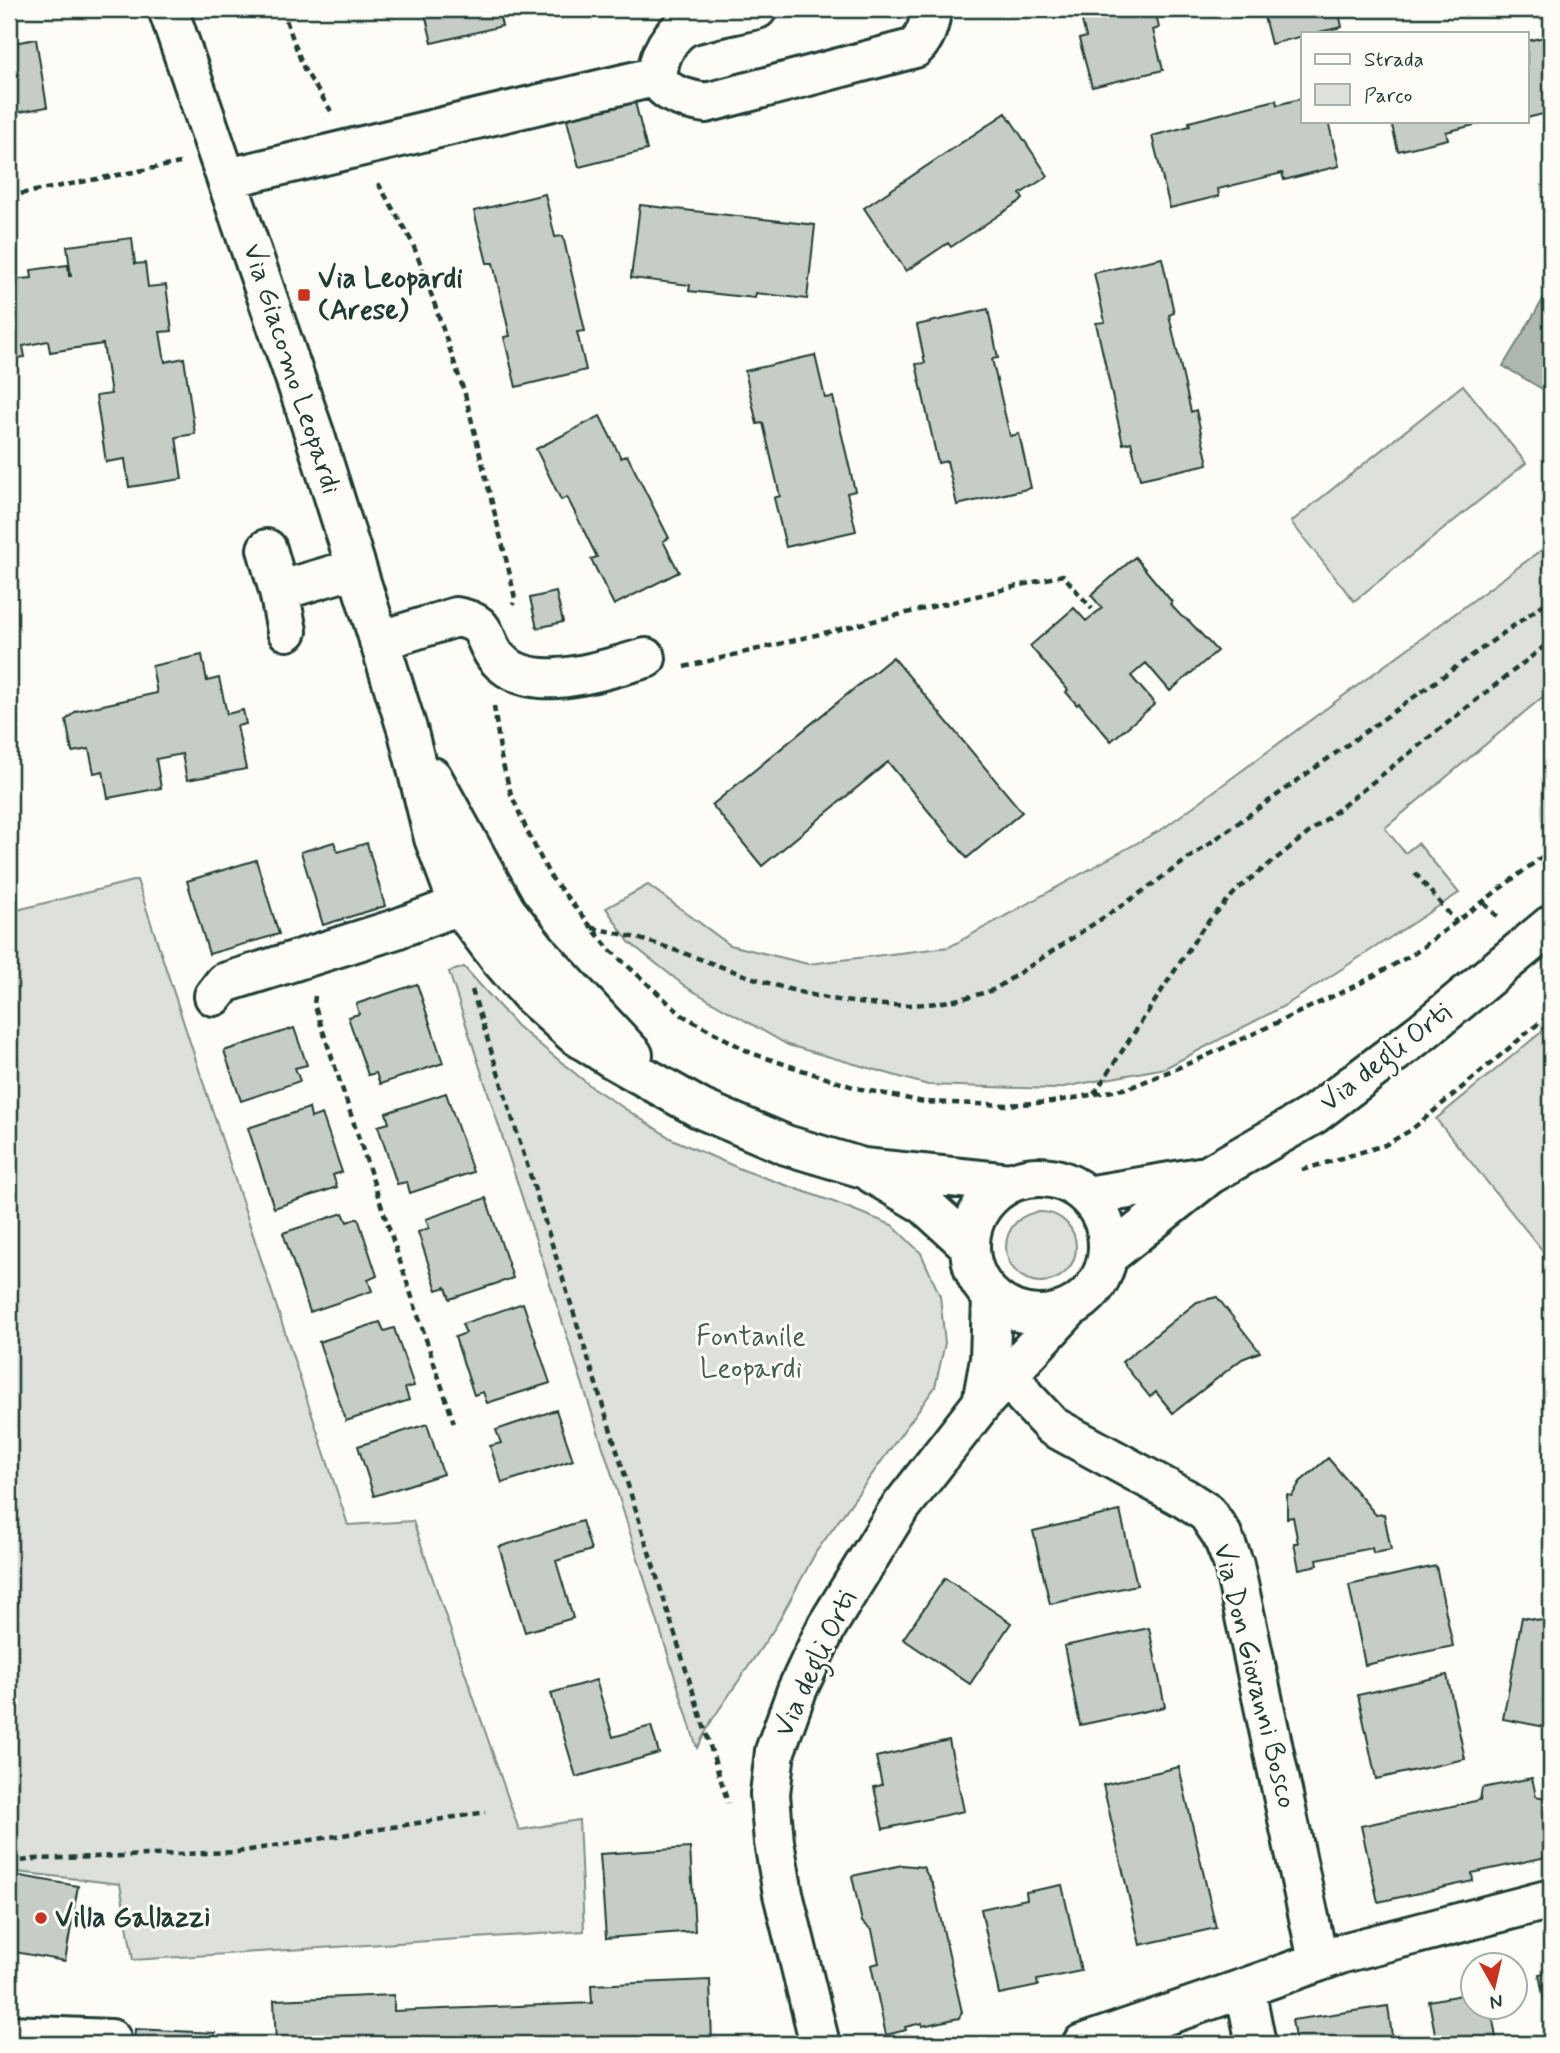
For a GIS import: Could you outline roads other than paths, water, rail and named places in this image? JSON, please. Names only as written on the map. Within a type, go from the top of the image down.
[{"type":"street","name":"Via Giacomo Leopardi","points":[[168,9],[315,436],[408,732],[426,811],[459,905],[532,996],[574,1034],[701,1109],[761,1135],[863,1168],[1010,1183]]},
{"type":"street","points":[[757,9],[683,27],[667,43],[660,59],[658,76],[662,85],[674,93],[706,103],[915,48],[923,40],[930,20],[930,9]]},
{"type":"street","points":[[228,178],[658,76]]},
{"type":"street","points":[[267,549],[288,631]]},
{"type":"street","points":[[279,591],[356,568]]},
{"type":"street","points":[[379,641],[456,617],[468,619],[478,626],[486,635],[494,655],[502,662],[521,673],[539,678],[556,679],[661,664]]},
{"type":"street","name":"Via Giacomo Leopardi","points":[[408,732],[506,911],[543,958],[662,1086]]},
{"type":"street","points":[[214,996],[224,983],[438,915],[459,905],[484,906],[506,911]]},
{"type":"street","name":"Via degli Orti","points":[[1108,1256],[1209,1175],[1312,1115],[1423,1031],[1551,925]]},
{"type":"street","name":"Via Giacomo Leopardi","points":[[863,1168],[924,1204],[969,1245]]},
{"type":"street","name":"Via degli Orti","points":[[1087,1196],[1209,1175]]},
{"type":"street","points":[[1030,1177],[1050,1178],[1070,1184],[1087,1196],[1100,1213],[1108,1234],[1108,1256],[1102,1276],[1090,1293],[1067,1311],[1048,1315],[1032,1315],[1010,1309],[992,1298],[975,1273],[969,1245],[972,1226],[980,1208],[1010,1183],[1030,1177]]},
{"type":"street","name":"Via degli Orti","points":[[982,1403],[990,1359],[992,1298]]},
{"type":"street","name":"Via degli Orti","points":[[820,2044],[783,1895],[774,1842],[770,1794],[775,1751],[797,1690],[827,1626],[897,1512],[982,1403],[1067,1311]]},
{"type":"street","name":"Via Don Giovanni Bosco","points":[[1010,1373],[1024,1396],[1052,1426],[1184,1498],[1207,1513],[1222,1535],[1234,1565],[1318,1960]]},
{"type":"street","points":[[1082,2044],[1318,1960],[1551,1899]]},
{"type":"street","points":[[1245,1988],[1256,2044]]},
{"type":"street","points":[[9,2035],[111,2039],[111,2044]]},
{"type":"place","name":"Via Leopardi (Arese)","points":[[304,295]]},
{"type":"place","name":"Villa Gallazzi","points":[[41,1918]]},
{"type":"park label","name":"Fontanile Leopardi","points":[[751,1353]]}]
